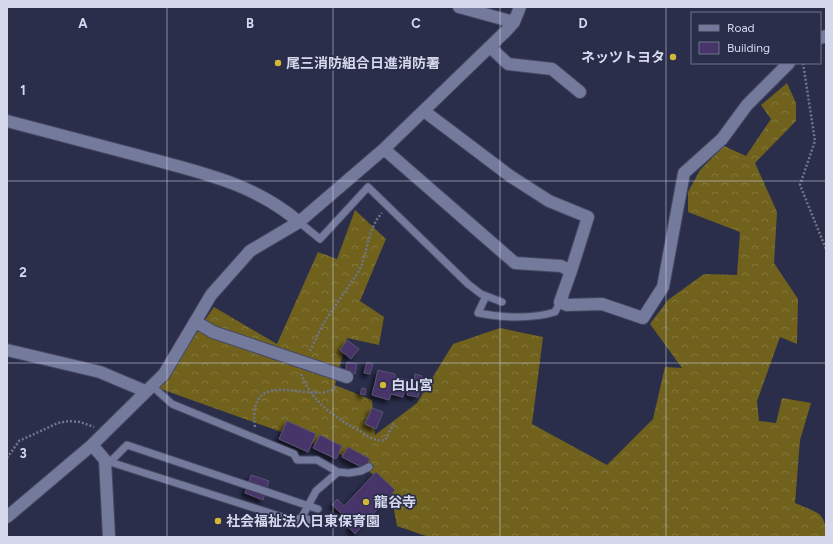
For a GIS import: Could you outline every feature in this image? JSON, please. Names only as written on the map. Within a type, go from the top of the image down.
[{"type":"street","points":[[459,7],[514,22]]},
{"type":"street","points":[[7,517],[92,445],[148,388],[164,374],[211,295],[250,251],[299,222],[384,149],[514,22],[520,7]]},
{"type":"street","points":[[490,47],[508,64],[552,69],[580,92]]},
{"type":"street","points":[[424,111],[517,180],[549,201],[588,216],[560,302],[567,305],[602,304],[643,318],[663,287],[684,173],[722,139],[747,105],[788,64]]},
{"type":"street","points":[[7,121],[208,174],[249,189],[280,205],[299,222]]},
{"type":"street","points":[[384,149],[515,263],[561,266],[571,271]]},
{"type":"street","points":[[196,322],[213,332],[344,376]]},
{"type":"street","points":[[7,350],[100,372],[148,388]]},
{"type":"street","points":[[92,445],[108,461],[109,537]]},
{"type":"lane","points":[[299,222],[320,239],[368,187],[468,284],[486,296],[502,302]]},
{"type":"lane","points":[[486,296],[478,313],[490,315],[541,316],[555,312],[560,302]]},
{"type":"lane","points":[[148,388],[172,404],[294,454],[297,460],[317,460],[338,472],[350,474],[361,472],[369,467]]},
{"type":"lane","points":[[108,461],[127,445],[318,509]]},
{"type":"lane","points":[[108,461],[295,521],[302,516],[316,491],[338,472]]},
{"type":"lane","points":[[302,516],[315,522]]},
{"type":"path","points":[[803,64],[815,141],[800,185],[826,248]]},
{"type":"path","points":[[389,206],[375,223],[361,266],[347,291],[324,324],[300,371],[310,392],[325,408],[340,420],[380,441],[388,438],[394,423]]},
{"type":"path","points":[[257,439],[255,417],[259,398],[270,391],[310,392],[332,390],[344,376]]},
{"type":"path","points":[[7,458],[19,441],[58,423],[69,421],[80,422],[105,432]]},
{"type":"green space","points":[[787,83],[796,103],[796,121],[755,163],[777,212],[774,263],[798,299],[797,344],[780,337],[757,401],[759,421],[776,423],[782,398],[811,403],[800,440],[795,503],[814,511],[822,517],[826,528],[826,537],[429,537],[397,526],[389,484],[335,451],[158,388],[214,307],[277,344],[318,252],[337,259],[355,210],[386,239],[360,301],[384,317],[379,345],[347,338],[335,385],[372,400],[375,435],[417,403],[453,344],[500,328],[543,337],[532,424],[607,465],[653,419],[665,367],[682,368],[650,324],[668,300],[704,274],[737,275],[740,232],[688,212],[688,192],[700,170],[724,146],[746,156],[771,119],[761,105]]},
{"type":"building","points":[[347,340],[359,349],[351,359],[340,350]]},
{"type":"building","points":[[347,362],[357,364],[355,374],[345,372]]},
{"type":"building","points":[[367,362],[373,364],[370,374],[364,373]]},
{"type":"building","points":[[378,370],[395,374],[395,377],[407,380],[403,397],[391,394],[389,400],[372,395]]},
{"type":"building","points":[[415,374],[422,376],[421,381],[414,380]]},
{"type":"building","points":[[410,383],[420,386],[418,397],[407,395]]},
{"type":"building","points":[[362,388],[366,389],[365,395],[360,394]]},
{"type":"building","points":[[372,408],[383,412],[376,429],[365,424]]},
{"type":"building","points":[[287,421],[316,434],[308,452],[279,439]]},
{"type":"building","points":[[320,435],[342,446],[336,459],[313,448]]},
{"type":"building","points":[[348,447],[370,459],[365,469],[342,457]]},
{"type":"building","name":"龍谷寺","points":[[376,472],[395,490],[355,534],[349,528],[353,524],[332,505],[337,499],[344,506]]},
{"type":"building","points":[[251,475],[269,481],[263,500],[245,493]]},
{"type":"place","name":"ネッツトヨタ","points":[[673,57]]},
{"type":"place","name":"尾三消防組合日進消防署","points":[[278,63]]},
{"type":"place","name":"白山宮","points":[[383,385]]},
{"type":"place","name":"龍谷寺","points":[[366,502]]},
{"type":"place","name":"社会福祉法人日東保育園","points":[[218,521]]}]
